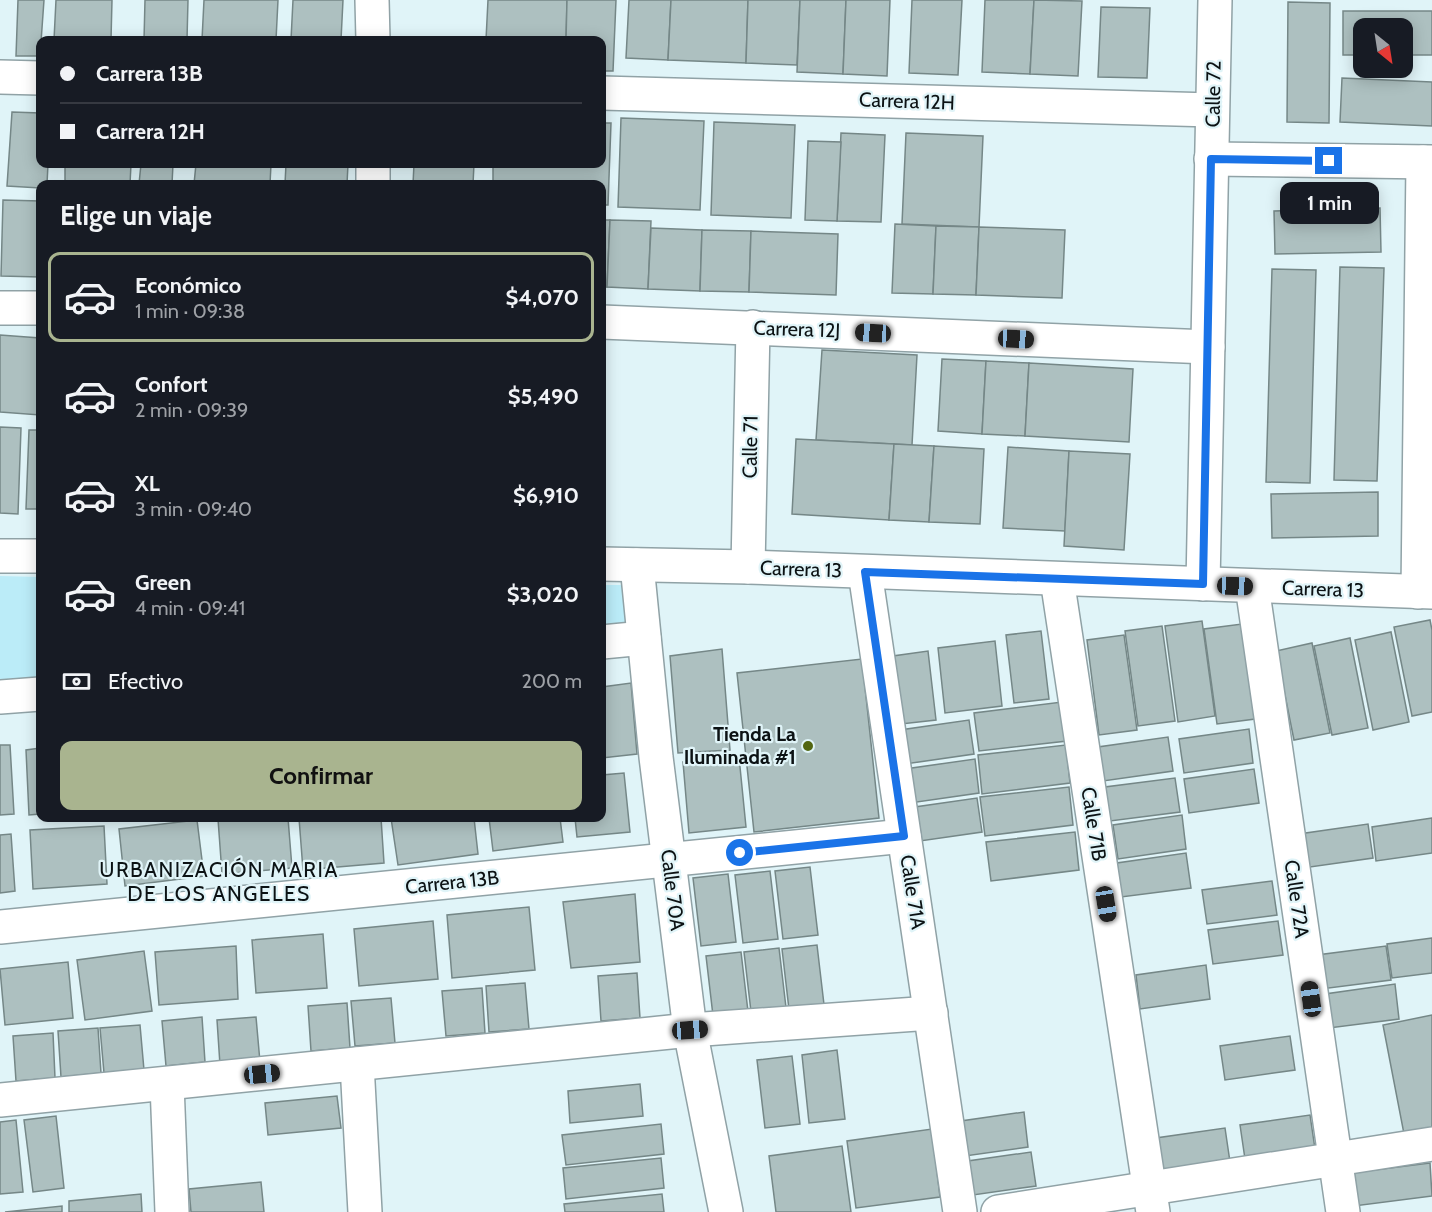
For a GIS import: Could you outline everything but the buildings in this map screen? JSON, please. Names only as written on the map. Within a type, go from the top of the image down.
[{"type":"street","points":[[372,0],[373,36]]},
{"type":"street","name":"Calle 72","points":[[1203,584],[1215,0]]},
{"type":"street","points":[[0,77],[36,78]]},
{"type":"street","name":"Carrera 12H","points":[[606,93],[1212,110]]},
{"type":"street","points":[[1211,159],[1428,162],[1425,592]]},
{"type":"street","points":[[0,308],[36,309]]},
{"type":"street","name":"Carrera 12J","points":[[606,322],[1208,347]]},
{"type":"street","name":"Calle 71","points":[[748,567],[753,327]]},
{"type":"street","points":[[0,556],[36,556]]},
{"type":"street","name":"Carrera 13","points":[[606,564],[748,567],[1425,592]]},
{"type":"street","name":"Calle 70A","points":[[637,565],[690,1030],[726,1212]]},
{"type":"street","name":"Calle 71A","points":[[865,572],[960,1212]]},
{"type":"street","name":"Calle 71B","points":[[1057,579],[1151,1199]]},
{"type":"street","name":"Calle 72A","points":[[1252,586],[1343,1212]]},
{"type":"street","points":[[606,642],[644,638]]},
{"type":"street","points":[[0,698],[36,694]]},
{"type":"street","name":"Carrera 13B","points":[[0,927],[904,836]]},
{"type":"street","points":[[0,1100],[690,1030],[931,1013]]},
{"type":"street","points":[[357,1064],[365,1212]]},
{"type":"street","points":[[167,1084],[172,1212]]},
{"type":"street","points":[[998,1212],[1151,1199],[1335,1159],[1432,1144]]},
{"type":"shaded area","points":[[0,576],[36,577],[36,679],[0,682]]},
{"type":"shaded area","points":[[606,585],[624,585],[627,628],[606,630]]},
{"type":"place","name":"Tienda La Iluminada #1","points":[[808,746]]},
{"type":"district","name":"URBANIZACIÓN MARIA DE LOS ANGELES","points":[[219,882]]},
{"type":"route","points":[[740,853],[904,836],[865,572],[1203,584],[1211,159],[1329,161]]}]
